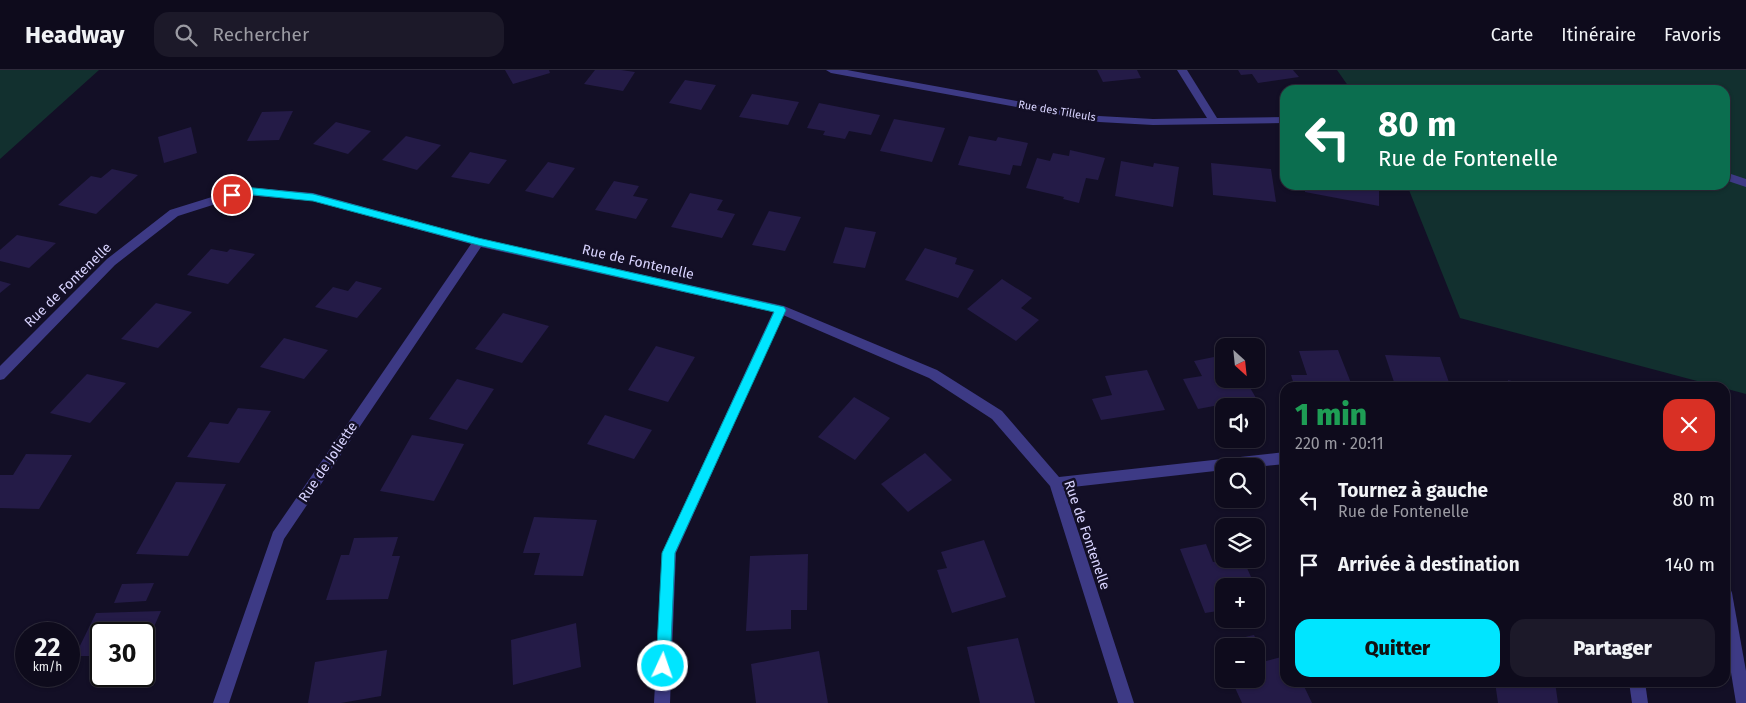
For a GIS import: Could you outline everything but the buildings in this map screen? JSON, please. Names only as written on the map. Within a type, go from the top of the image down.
[{"type":"street","name":"Rue des Tilleuls","points":[[831,70],[1099,118],[1153,122],[1280,120]]},
{"type":"street","points":[[1182,70],[1214,121]]},
{"type":"street","points":[[1730,178],[1746,183]]},
{"type":"street","name":"Rue de Fontenelle","points":[[0,375],[111,262],[174,213],[244,191],[313,197],[478,242],[780,310],[933,374],[998,415],[1056,483],[1126,703]]},
{"type":"street","name":"Rue de Joliette","points":[[222,703],[278,536],[478,242]]},
{"type":"street","points":[[662,703],[669,553],[780,310]]},
{"type":"street","points":[[1056,483],[1280,459]]},
{"type":"street","points":[[1730,622],[1744,703]]},
{"type":"street","points":[[1638,687],[1640,703]]},
{"type":"green space","points":[[0,70],[99,70],[0,159]]},
{"type":"green space","points":[[1337,70],[1746,70],[1746,394],[1730,390],[1730,382],[1701,382],[1460,318],[1409,190],[1730,190],[1730,85],[1348,85]]},
{"type":"route","points":[[232,195],[244,191],[313,197],[478,242],[780,310],[669,553],[663,666]]}]
